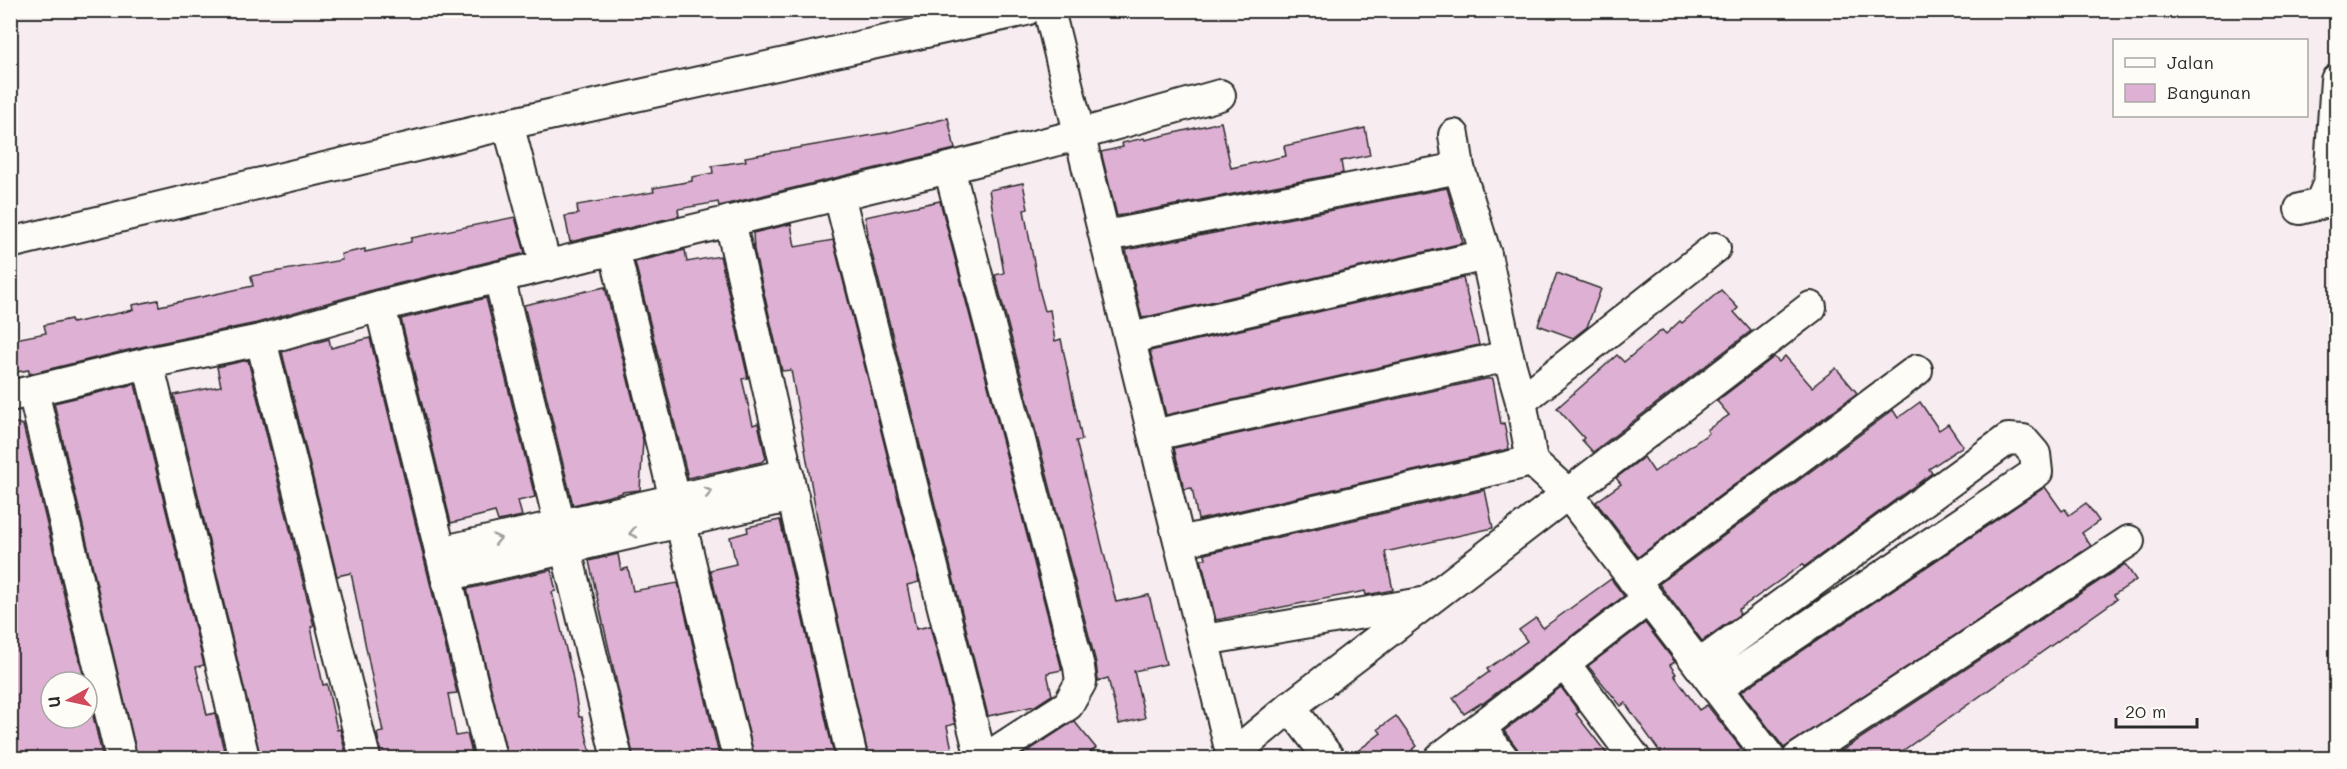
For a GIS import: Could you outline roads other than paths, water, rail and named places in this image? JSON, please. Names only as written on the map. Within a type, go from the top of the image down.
[{"type":"street","points":[[10,243],[508,124],[1026,10]]},
{"type":"street","points":[[1049,10],[1131,338],[1231,758],[1290,707],[1811,307]]},
{"type":"street","points":[[2300,209],[2319,204],[2330,182],[2337,80]]},
{"type":"street","points":[[122,759],[22,393],[148,363],[261,340],[380,306],[949,168],[1081,134],[1220,94]]},
{"type":"street","points":[[508,124],[546,266]]},
{"type":"street","points":[[1454,135],[1459,168],[1486,255],[1508,356],[1521,401],[1532,461],[1568,494],[1770,759]]},
{"type":"street","points":[[949,168],[1081,682],[1068,705],[986,759]]},
{"type":"street","points":[[1106,236],[1459,168]]},
{"type":"street","points":[[839,195],[981,759]]},
{"type":"street","points":[[730,221],[852,759]]},
{"type":"street","points":[[1521,401],[1715,248]]},
{"type":"street","points":[[614,249],[738,759]]},
{"type":"street","points":[[1131,338],[1486,255]]},
{"type":"street","points":[[499,278],[617,759]]},
{"type":"street","points":[[380,306],[491,759]]},
{"type":"street","points":[[261,340],[364,759]]},
{"type":"street","points":[[1154,435],[1508,356]]},
{"type":"street","points":[[148,363],[244,759]]},
{"type":"street","points":[[1440,759],[1564,663],[1641,590],[1917,370]]},
{"type":"street","points":[[2008,439],[2023,440],[2035,454],[2037,472],[1707,677],[2008,439]]},
{"type":"street","points":[[1180,542],[1532,461]]},
{"type":"street","points":[[443,564],[790,485]]},
{"type":"street","points":[[1798,759],[2129,541]]},
{"type":"street","points":[[1204,640],[1426,602]]},
{"type":"street","points":[[1564,663],[1635,759]]},
{"type":"street","points":[[1290,707],[1329,759]]},
{"type":"street","points":[[1480,728],[1503,759]]}]
